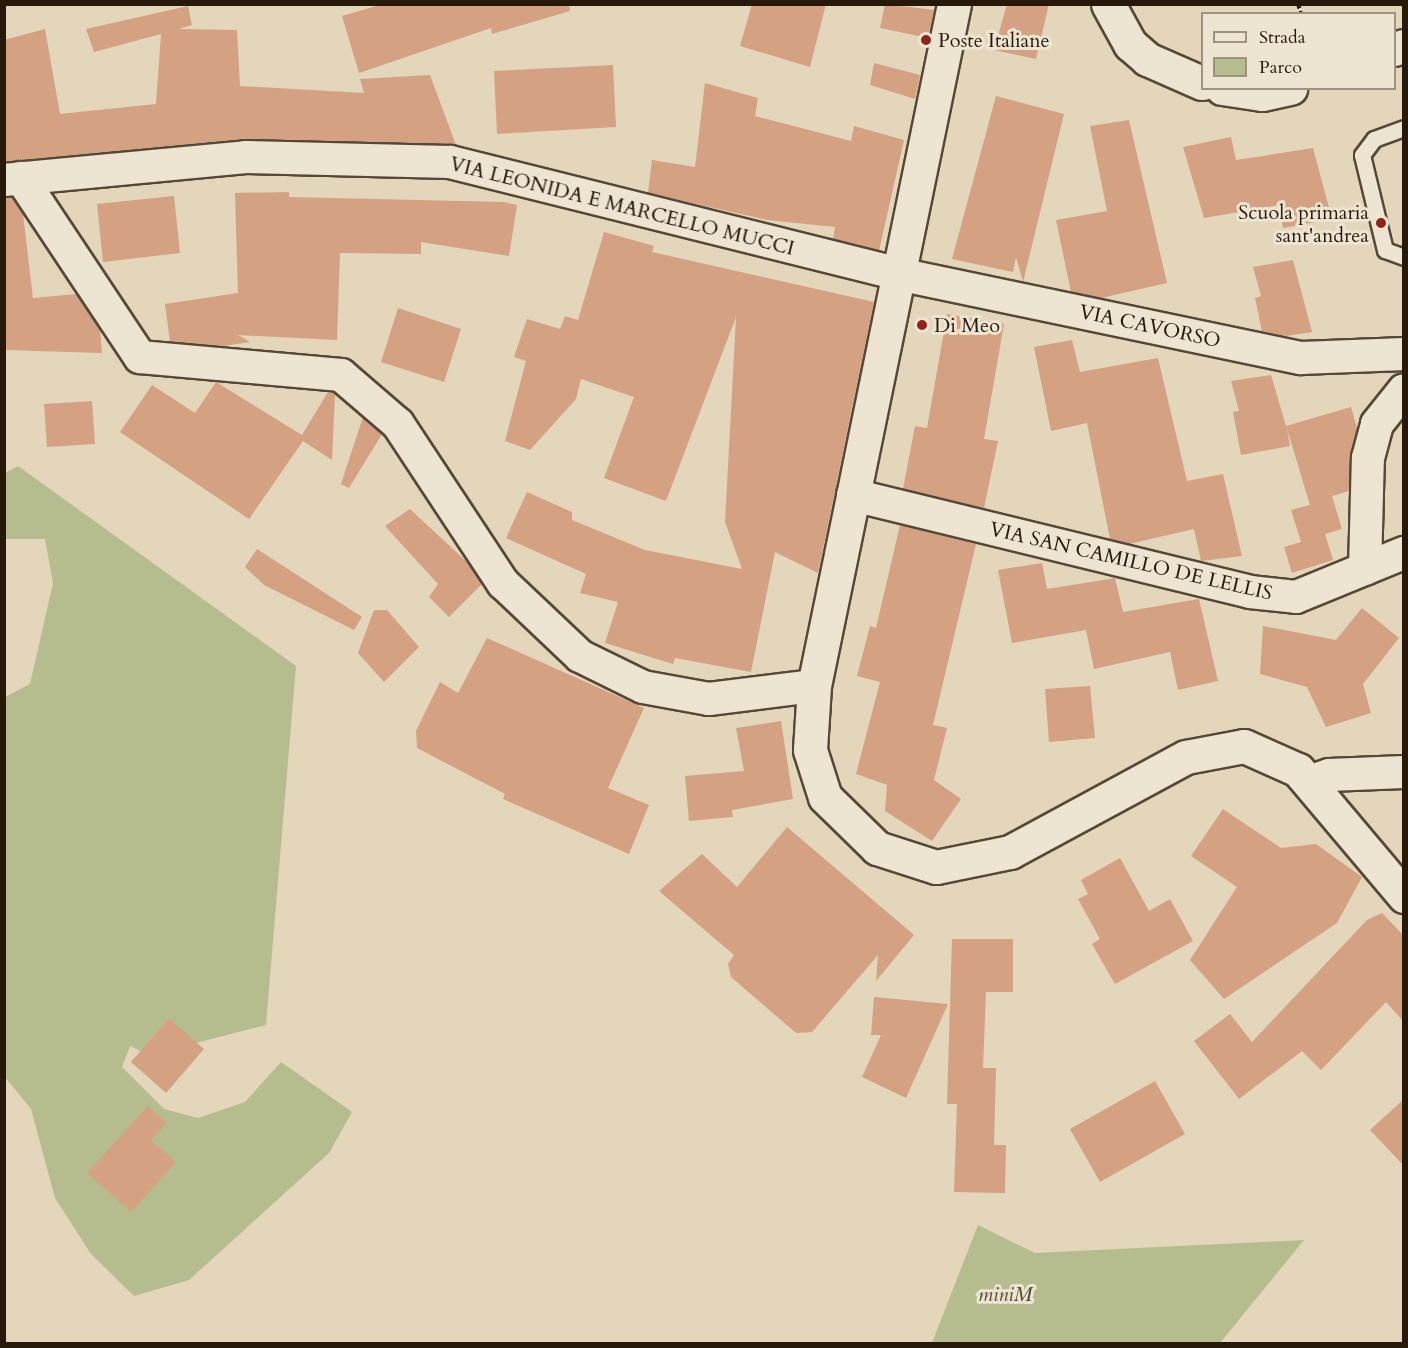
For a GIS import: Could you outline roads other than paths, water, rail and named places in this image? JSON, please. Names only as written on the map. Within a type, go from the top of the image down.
[{"type":"street","points":[[954,4],[814,686],[810,750],[825,797],[876,848],[936,867],[1010,852],[1186,757],[1244,746],[1298,770],[1404,896]]},
{"type":"street","points":[[1108,4],[1130,44],[1147,59],[1201,82]]},
{"type":"street","points":[[1235,90],[1262,94],[1281,90]]},
{"type":"street","name":"VIA LEONIDA E MARCELLO MUCCI","points":[[13,179],[246,157],[450,162],[898,274]]},
{"type":"street","name":"VIA LEONIDA E MARCELLO MUCCI","points":[[13,179],[140,357],[341,375],[398,424],[503,583],[580,656],[643,687],[709,699],[814,686]]},
{"type":"street","name":"VIA CAVORSO","points":[[898,274],[1301,358],[1404,354]]},
{"type":"street","points":[[1365,569],[1368,458],[1377,424],[1404,390]]},
{"type":"street","name":"VIA SAN CAMILLO DE LELLIS","points":[[853,495],[1250,592],[1296,597],[1404,553]]},
{"type":"street","points":[[1309,782],[1329,775],[1403,766]]},
{"type":"lane","points":[[1404,128],[1374,140],[1362,155],[1385,250],[1404,257]]},
{"type":"place","name":"Poste Italiane","points":[[926,40]]},
{"type":"place","name":"Scuola primaria sant'andrea","points":[[1381,223]]},
{"type":"place","name":"Di Meo","points":[[922,325]]},
{"type":"park label","name":"miniM","points":[[1005,1294]]}]
